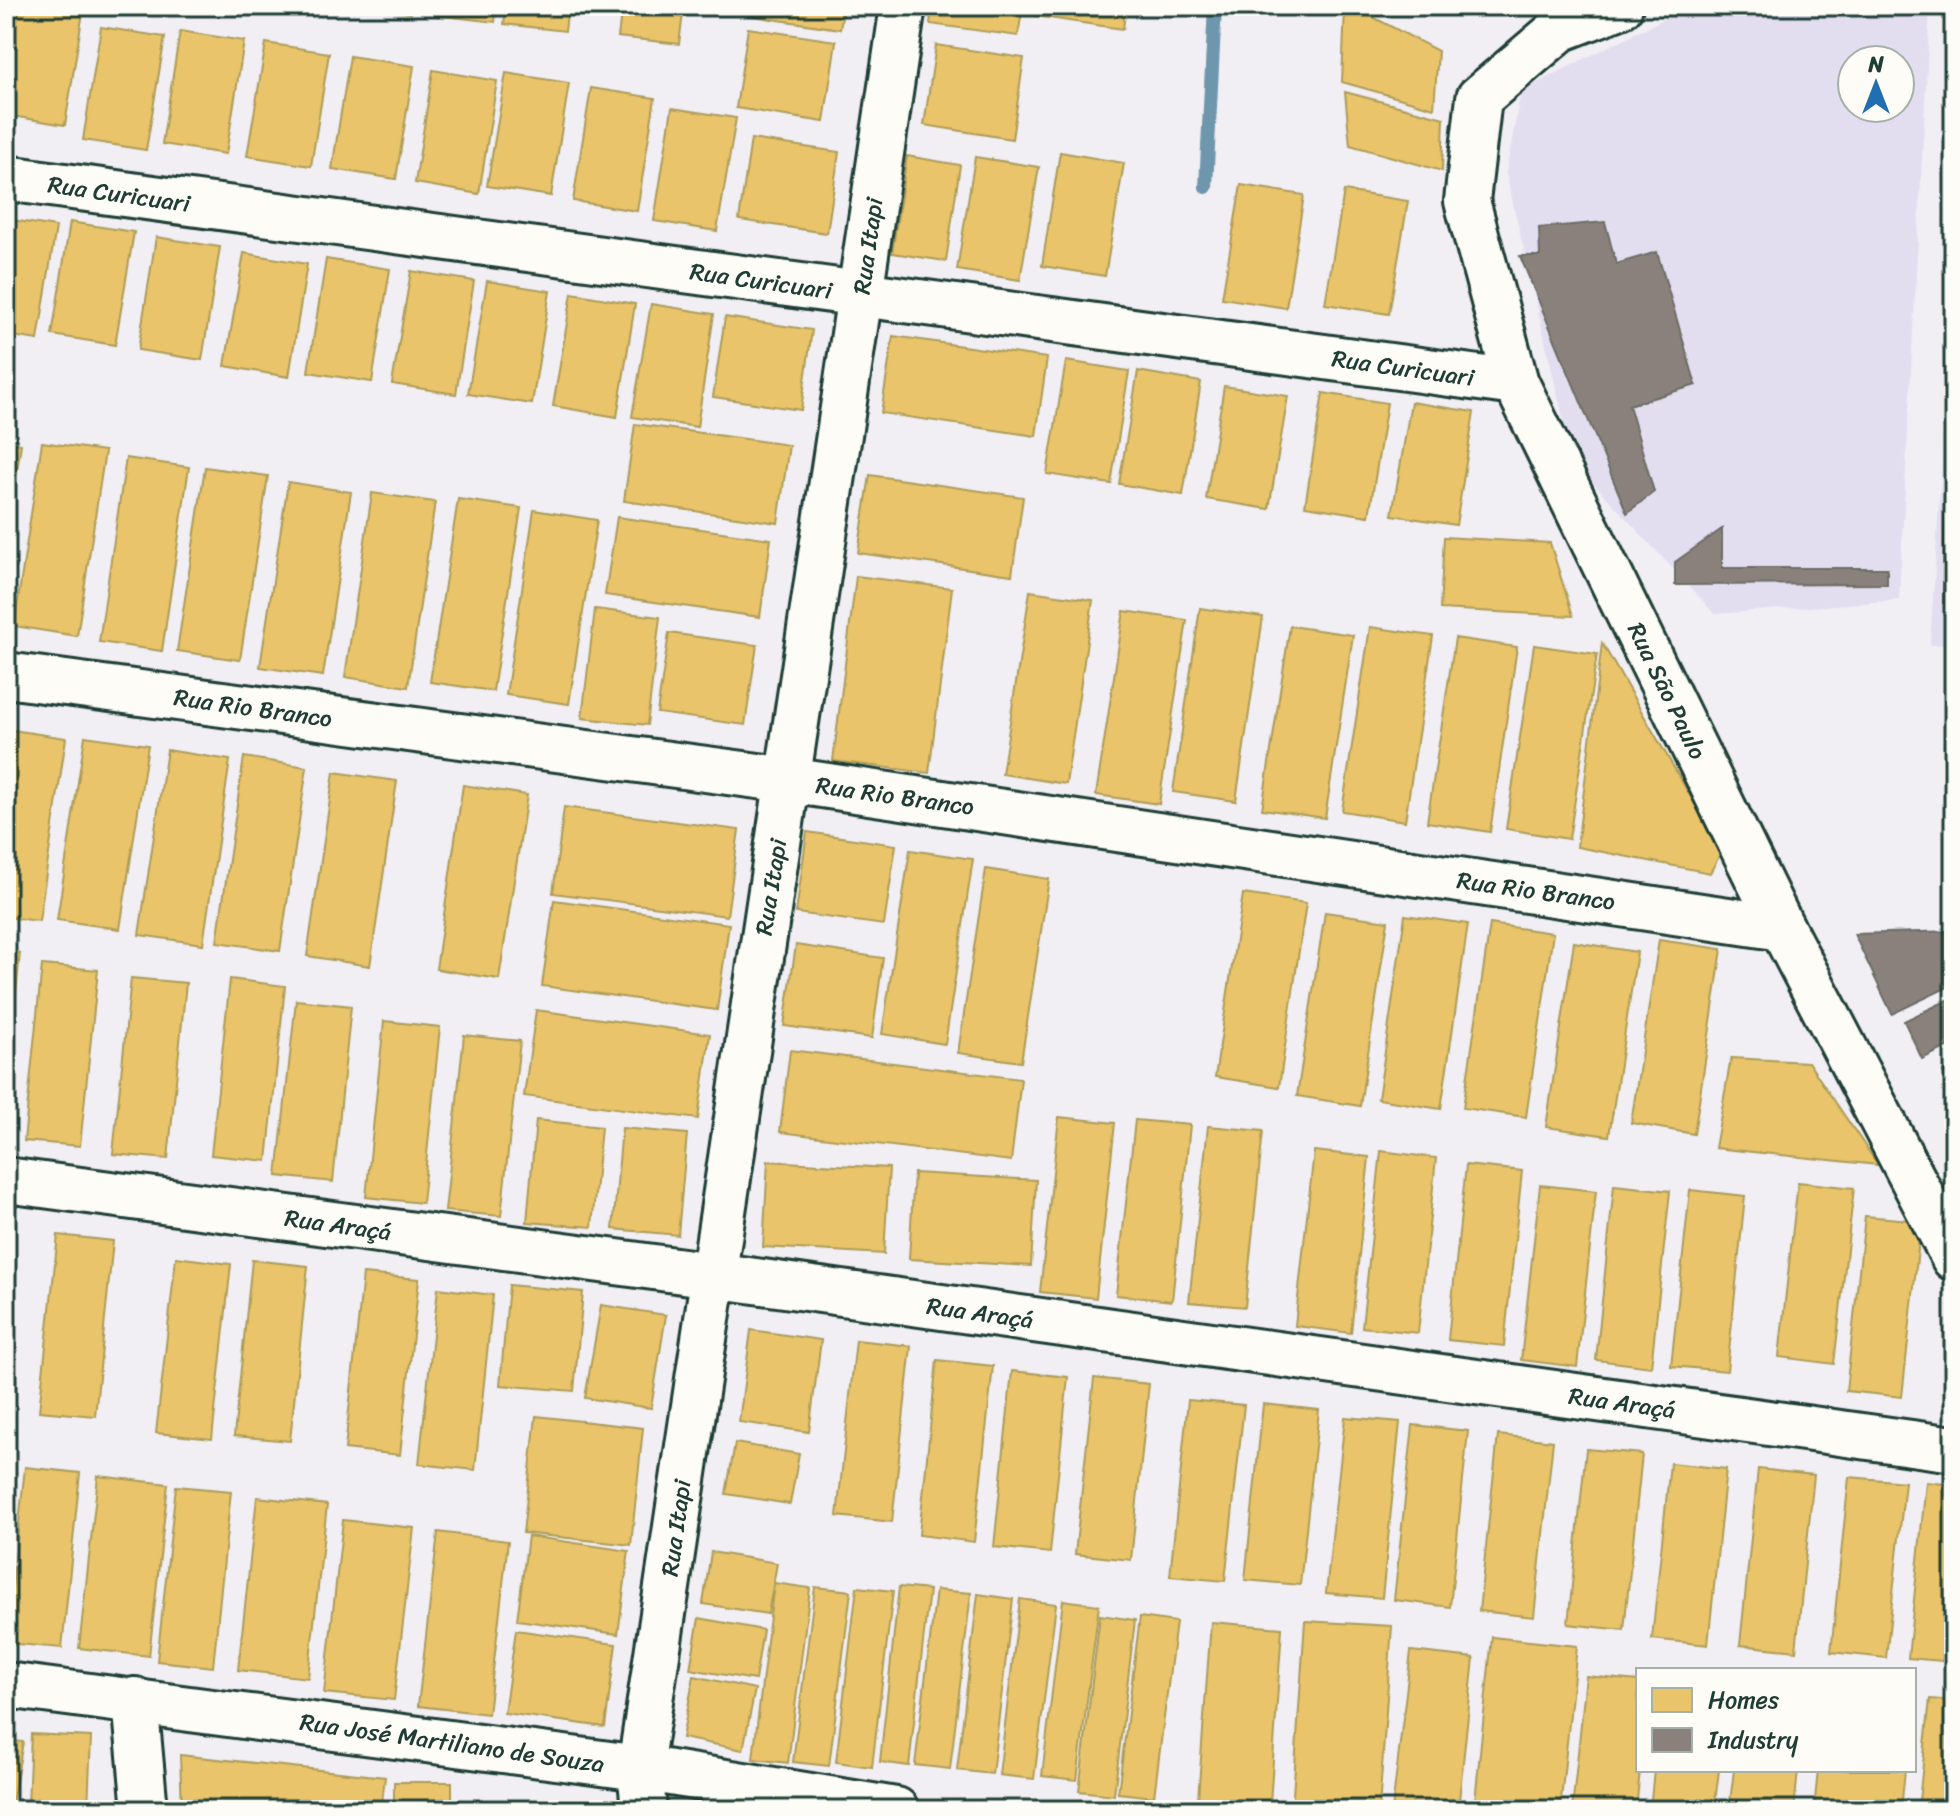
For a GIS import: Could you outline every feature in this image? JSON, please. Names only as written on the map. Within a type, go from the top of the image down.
[{"type":"street","name":"Rua Itapi","points":[[642,1789],[713,1275],[903,6]]},
{"type":"street","name":"Rua São Paulo","points":[[1620,6],[1560,29],[1479,98],[1467,201],[1516,383],[1782,928],[1954,1258]]},
{"type":"street","name":"Rua Curicuari","points":[[6,178],[1516,383]]},
{"type":"street","name":"Rua Rio Branco","points":[[6,675],[788,780],[1782,928]]},
{"type":"street","name":"Rua Araçá","points":[[6,1180],[713,1275],[1954,1449]]},
{"type":"street","name":"Rua José Martiliano de Souza","points":[[6,1685],[135,1700],[642,1789],[896,1810]]},
{"type":"street","points":[[135,1700],[145,1810]]},
{"type":"shaded area","points":[[1689,6],[1930,6],[1899,600],[1715,614],[1573,461],[1506,173],[1521,91]]},
{"type":"shaded area","points":[[1954,276],[1954,644],[1930,645]]},
{"type":"shaded area","points":[[668,1795],[763,1810],[669,1810]]},
{"type":"building: Homes","points":[[19,6],[51,6],[83,12],[65,125],[6,115],[6,85]]},
{"type":"building: Homes","points":[[350,6],[412,6],[411,13]]},
{"type":"building: Homes","points":[[436,6],[497,6],[495,22],[435,15]]},
{"type":"building: Homes","points":[[506,6],[568,6],[565,31],[504,24]]},
{"type":"building: Homes","points":[[622,6],[684,6],[679,44],[618,37]]},
{"type":"building: Homes","points":[[754,6],[844,6],[840,29],[752,16]]},
{"type":"building: Homes","points":[[932,6],[1023,6],[1018,36],[930,24]]},
{"type":"building: Homes","points":[[1036,6],[1126,6],[1123,29],[1035,16]]},
{"type":"building: Homes","points":[[1345,6],[1352,6],[1438,51],[1434,108],[1342,82]]},
{"type":"building: Homes","points":[[101,27],[165,37],[146,150],[83,140]]},
{"type":"building: Homes","points":[[748,28],[836,41],[824,122],[736,108]]},
{"type":"building: Homes","points":[[180,31],[244,41],[226,154],[162,144]]},
{"type":"building: Homes","points":[[266,43],[329,53],[311,166],[247,156]]},
{"type":"building: Homes","points":[[936,45],[1024,58],[1012,139],[924,125]]},
{"type":"building: Homes","points":[[350,56],[414,66],[396,179],[332,169]]},
{"type":"building: Homes","points":[[433,70],[497,81],[479,194],[415,183]]},
{"type":"building: Homes","points":[[506,73],[569,83],[551,196],[487,186]]},
{"type":"building: Homes","points":[[591,88],[655,98],[637,211],[573,201]]},
{"type":"building: Homes","points":[[1345,92],[1444,118],[1442,171],[1350,145]]},
{"type":"building: Homes","points":[[672,108],[736,118],[717,231],[654,221]]},
{"type":"building: Homes","points":[[751,139],[839,152],[827,233],[739,220]]},
{"type":"building: Homes","points":[[1060,152],[1124,163],[1105,276],[1042,266]]},
{"type":"building: Homes","points":[[907,156],[960,165],[946,261],[892,253]]},
{"type":"building: Homes","points":[[975,157],[1039,167],[1020,280],[957,270]]},
{"type":"building: Homes","points":[[1241,185],[1304,195],[1286,308],[1222,298]]},
{"type":"building: Homes","points":[[1344,191],[1408,201],[1389,314],[1325,304]]},
{"type":"building: Homes","points":[[6,219],[56,227],[38,340],[6,335]]},
{"type":"building: Homes","points":[[70,222],[134,232],[115,345],[52,335]]},
{"type":"building: Homes","points":[[156,237],[220,247],[202,360],[138,350]]},
{"type":"building: Homes","points":[[244,253],[307,264],[289,377],[225,366]]},
{"type":"building: Homes","points":[[326,259],[390,269],[372,382],[308,372]]},
{"type":"building: Homes","points":[[411,271],[474,281],[456,394],[392,384]]},
{"type":"building: Homes","points":[[487,281],[550,291],[532,404],[468,394]]},
{"type":"building: Homes","points":[[572,293],[635,304],[617,417],[553,406]]},
{"type":"building: Homes","points":[[651,304],[714,314],[697,427],[632,417]]},
{"type":"building: Homes","points":[[725,317],[812,330],[801,410],[713,397]]},
{"type":"building: Homes","points":[[893,336],[1047,358],[1036,436],[881,413]]},
{"type":"building: Homes","points":[[1066,361],[1129,371],[1111,484],[1047,474]]},
{"type":"building: Homes","points":[[1138,371],[1201,382],[1183,495],[1119,484]]},
{"type":"building: Homes","points":[[1224,386],[1288,396],[1269,509],[1206,499]]},
{"type":"building: Homes","points":[[1323,393],[1387,403],[1369,516],[1305,506]]},
{"type":"building: Homes","points":[[1411,402],[1474,412],[1456,525],[1392,515]]},
{"type":"building: Homes","points":[[635,424],[789,445],[778,523],[624,501]]},
{"type":"building: Homes","points":[[6,441],[21,444],[6,543]]},
{"type":"building: Homes","points":[[42,442],[105,451],[77,636],[14,626]]},
{"type":"building: Homes","points":[[126,458],[189,467],[162,651],[99,642]]},
{"type":"building: Homes","points":[[205,467],[268,476],[240,660],[177,651]]},
{"type":"building: Homes","points":[[870,475],[1023,497],[1012,575],[858,553]]},
{"type":"building: Homes","points":[[288,482],[351,492],[323,676],[260,667]]},
{"type":"building: Homes","points":[[372,493],[435,502],[408,687],[345,677]]},
{"type":"building: Homes","points":[[458,499],[521,508],[493,691],[430,682]]},
{"type":"building: Homes","points":[[534,510],[597,520],[569,704],[506,695]]},
{"type":"building: Homes","points":[[617,517],[771,539],[760,617],[605,595]]},
{"type":"building: Homes","points":[[1444,537],[1550,543],[1573,616],[1440,609]]},
{"type":"building: Homes","points":[[856,576],[952,588],[929,773],[833,761]]},
{"type":"building: Homes","points":[[1030,591],[1093,600],[1066,784],[1002,774]]},
{"type":"building: Homes","points":[[1200,608],[1263,617],[1236,801],[1173,792]]},
{"type":"building: Homes","points":[[595,609],[660,617],[647,725],[582,718]]},
{"type":"building: Homes","points":[[1124,611],[1187,620],[1159,804],[1096,795]]},
{"type":"building: Homes","points":[[1290,626],[1353,635],[1325,818],[1262,809]]},
{"type":"building: Homes","points":[[1370,627],[1433,636],[1405,821],[1342,811]]},
{"type":"building: Homes","points":[[669,633],[757,645],[745,725],[657,713]]},
{"type":"building: Homes","points":[[1455,638],[1517,647],[1490,832],[1427,822]]},
{"type":"building: Homes","points":[[1602,643],[1722,851],[1710,873],[1577,847]]},
{"type":"building: Homes","points":[[1534,645],[1597,654],[1569,839],[1506,829]]},
{"type":"building: Homes","points":[[6,729],[66,738],[39,921],[6,917]]},
{"type":"building: Homes","points":[[85,736],[148,745],[120,929],[57,920]]},
{"type":"building: Homes","points":[[167,750],[230,760],[203,944],[139,935]]},
{"type":"building: Homes","points":[[244,757],[307,767],[280,951],[217,942]]},
{"type":"building: Homes","points":[[334,772],[397,781],[370,966],[307,956]]},
{"type":"building: Homes","points":[[463,785],[527,795],[499,979],[436,969]]},
{"type":"building: Homes","points":[[564,807],[739,830],[727,916],[553,893]]},
{"type":"building: Homes","points":[[807,832],[896,845],[884,925],[796,913]]},
{"type":"building: Homes","points":[[910,850],[973,859],[945,1044],[882,1034]]},
{"type":"building: Homes","points":[[986,869],[1049,879],[1021,1062],[958,1053]]},
{"type":"building: Homes","points":[[1243,894],[1306,903],[1279,1087],[1215,1077]]},
{"type":"building: Homes","points":[[554,900],[729,924],[717,1010],[542,986]]},
{"type":"building: Homes","points":[[1325,912],[1388,921],[1360,1106],[1297,1096]]},
{"type":"building: Homes","points":[[1405,915],[1468,924],[1441,1109],[1378,1099]]},
{"type":"building: Homes","points":[[1490,924],[1553,933],[1526,1117],[1463,1108]]},
{"type":"building: Homes","points":[[1659,940],[1722,949],[1694,1134],[1631,1123]]},
{"type":"building: Homes","points":[[1574,942],[1637,952],[1609,1136],[1546,1127]]},
{"type":"building: Homes","points":[[796,945],[883,958],[872,1038],[784,1026]]},
{"type":"building: Homes","points":[[6,952],[20,953],[6,1091]]},
{"type":"building: Homes","points":[[42,965],[98,970],[80,1146],[24,1141]]},
{"type":"building: Homes","points":[[131,978],[186,983],[168,1159],[113,1154]]},
{"type":"building: Homes","points":[[230,979],[285,986],[267,1161],[211,1155]]},
{"type":"building: Homes","points":[[296,1000],[351,1006],[333,1182],[277,1176]]},
{"type":"building: Homes","points":[[536,1010],[710,1034],[698,1119],[524,1096]]},
{"type":"building: Homes","points":[[384,1021],[440,1027],[422,1203],[366,1197]]},
{"type":"building: Homes","points":[[464,1035],[520,1041],[501,1216],[445,1211]]},
{"type":"building: Homes","points":[[790,1050],[1021,1079],[1011,1161],[780,1132]]},
{"type":"building: Homes","points":[[1731,1058],[1808,1062],[1878,1165],[1715,1148]]},
{"type":"building: Homes","points":[[1059,1117],[1115,1123],[1096,1298],[1040,1292]]},
{"type":"building: Homes","points":[[536,1120],[601,1127],[592,1227],[527,1222]]},
{"type":"building: Homes","points":[[1135,1120],[1190,1125],[1172,1301],[1116,1295]]},
{"type":"building: Homes","points":[[1208,1126],[1263,1131],[1245,1307],[1189,1302]]},
{"type":"building: Homes","points":[[622,1128],[687,1134],[678,1235],[613,1229]]},
{"type":"building: Homes","points":[[1314,1151],[1369,1157],[1351,1333],[1295,1326]]},
{"type":"building: Homes","points":[[1381,1151],[1436,1158],[1418,1333],[1362,1327]]},
{"type":"building: Homes","points":[[768,1161],[889,1168],[884,1254],[763,1247]]},
{"type":"building: Homes","points":[[1466,1165],[1522,1171],[1504,1346],[1448,1340]]},
{"type":"building: Homes","points":[[914,1173],[1036,1180],[1031,1266],[909,1259]]},
{"type":"building: Homes","points":[[1798,1182],[1854,1188],[1834,1364],[1779,1357]]},
{"type":"building: Homes","points":[[1540,1185],[1596,1191],[1577,1367],[1521,1360]]},
{"type":"building: Homes","points":[[1614,1185],[1670,1191],[1651,1367],[1596,1360]]},
{"type":"building: Homes","points":[[1690,1190],[1745,1196],[1727,1371],[1671,1366]]},
{"type":"building: Homes","points":[[1865,1216],[1921,1221],[1902,1397],[1846,1391]]},
{"type":"building: Homes","points":[[58,1235],[113,1241],[95,1416],[39,1411]]},
{"type":"building: Homes","points":[[176,1257],[231,1264],[212,1439],[156,1433]]},
{"type":"building: Homes","points":[[252,1260],[308,1266],[290,1441],[234,1436]]},
{"type":"building: Homes","points":[[363,1274],[419,1279],[400,1455],[345,1449]]},
{"type":"building: Homes","points":[[509,1285],[583,1292],[574,1391],[500,1385]]},
{"type":"building: Homes","points":[[438,1288],[493,1295],[475,1470],[419,1464]]},
{"type":"building: Homes","points":[[601,1305],[666,1315],[651,1408],[585,1398]]},
{"type":"building: Homes","points":[[751,1330],[821,1340],[809,1432],[739,1422]]},
{"type":"building: Homes","points":[[856,1340],[911,1346],[892,1522],[837,1516]]},
{"type":"building: Homes","points":[[937,1360],[993,1366],[974,1542],[919,1535]]},
{"type":"building: Homes","points":[[1012,1371],[1068,1377],[1050,1553],[994,1547]]},
{"type":"building: Homes","points":[[1094,1378],[1149,1384],[1131,1560],[1075,1554]]},
{"type":"building: Homes","points":[[1188,1400],[1244,1405],[1225,1581],[1170,1576]]},
{"type":"building: Homes","points":[[1263,1404],[1319,1410],[1300,1585],[1245,1580]]},
{"type":"building: Homes","points":[[536,1416],[643,1428],[631,1545],[523,1533]]},
{"type":"building: Homes","points":[[1345,1417],[1400,1422],[1382,1598],[1326,1593]]},
{"type":"building: Homes","points":[[1413,1425],[1468,1431],[1450,1607],[1394,1600]]},
{"type":"building: Homes","points":[[1498,1435],[1553,1441],[1534,1617],[1479,1611]]},
{"type":"building: Homes","points":[[735,1443],[799,1454],[790,1504],[726,1494]]},
{"type":"building: Homes","points":[[1586,1449],[1642,1454],[1624,1630],[1568,1624]]},
{"type":"building: Homes","points":[[1670,1463],[1726,1469],[1708,1645],[1652,1639]]},
{"type":"building: Homes","points":[[25,1467],[80,1473],[62,1648],[6,1643]]},
{"type":"building: Homes","points":[[1758,1469],[1814,1475],[1796,1651],[1740,1645]]},
{"type":"building: Homes","points":[[98,1476],[168,1484],[149,1656],[79,1648]]},
{"type":"building: Homes","points":[[1849,1477],[1905,1482],[1886,1658],[1831,1652]]},
{"type":"building: Homes","points":[[1926,1482],[1954,1485],[1954,1662],[1908,1658]]},
{"type":"building: Homes","points":[[176,1486],[231,1491],[213,1667],[157,1661]]},
{"type":"building: Homes","points":[[257,1497],[327,1505],[308,1678],[238,1670]]},
{"type":"building: Homes","points":[[343,1520],[414,1528],[394,1700],[324,1693]]},
{"type":"building: Homes","points":[[438,1532],[508,1541],[488,1714],[418,1706]]},
{"type":"building: Homes","points":[[528,1536],[629,1551],[618,1634],[517,1620]]},
{"type":"building: Homes","points":[[711,1552],[777,1563],[768,1614],[703,1604]]},
{"type":"building: Homes","points":[[774,1583],[810,1588],[788,1763],[753,1759]]},
{"type":"building: Homes","points":[[815,1587],[851,1591],[829,1766],[793,1762]]},
{"type":"building: Homes","points":[[857,1587],[893,1591],[872,1767],[836,1762]]},
{"type":"building: Homes","points":[[899,1587],[929,1590],[909,1766],[880,1762]]},
{"type":"building: Homes","points":[[936,1590],[971,1593],[950,1769],[915,1765]]},
{"type":"building: Homes","points":[[978,1594],[1013,1599],[992,1774],[957,1770]]},
{"type":"building: Homes","points":[[1020,1599],[1056,1604],[1034,1779],[999,1775]]},
{"type":"building: Homes","points":[[1063,1600],[1099,1605],[1077,1780],[1042,1776]]},
{"type":"building: Homes","points":[[1100,1615],[1135,1620],[1114,1795],[1079,1791]]},
{"type":"building: Homes","points":[[1140,1617],[1176,1622],[1154,1797],[1118,1793]]},
{"type":"building: Homes","points":[[699,1618],[763,1630],[755,1680],[690,1669]]},
{"type":"building: Homes","points":[[1305,1621],[1392,1626],[1379,1810],[1292,1810]]},
{"type":"building: Homes","points":[[1211,1622],[1282,1628],[1270,1804],[1198,1799]]},
{"type":"building: Homes","points":[[516,1630],[616,1644],[605,1727],[504,1713]]},
{"type":"building: Homes","points":[[1492,1637],[1577,1646],[1560,1810],[1474,1810]]},
{"type":"building: Homes","points":[[1411,1651],[1474,1658],[1458,1810],[1392,1810]]},
{"type":"building: Homes","points":[[694,1676],[755,1689],[743,1750],[682,1738]]},
{"type":"building: Homes","points":[[1586,1676],[1636,1681],[1636,1772],[1640,1772],[1636,1810],[1572,1810]]},
{"type":"building: Homes","points":[[1930,1699],[1954,1701],[1954,1810],[1918,1810]]},
{"type":"building: Homes","points":[[31,1734],[91,1737],[88,1808],[28,1806]]},
{"type":"building: Homes","points":[[6,1740],[23,1742],[11,1810],[6,1810]]},
{"type":"building: Homes","points":[[180,1755],[385,1777],[381,1810],[182,1810]]},
{"type":"building: Homes","points":[[1654,1772],[1719,1772],[1714,1810],[1650,1810]]},
{"type":"building: Homes","points":[[1734,1772],[1798,1772],[1794,1810],[1729,1810]]},
{"type":"building: Homes","points":[[1818,1772],[1905,1772],[1901,1810],[1814,1810]]},
{"type":"building: Homes","points":[[394,1782],[452,1782],[452,1810],[394,1810]]},
{"type":"building: Homes","points":[[628,1800],[629,1810],[480,1810]]},
{"type":"building: Industry","points":[[1605,222],[1616,264],[1657,252],[1696,385],[1629,405],[1654,492],[1627,513],[1520,256],[1540,256],[1539,228]]},
{"type":"building: Industry","points":[[1947,412],[1954,412],[1954,603],[1943,603]]},
{"type":"building: Industry","points":[[1722,529],[1722,568],[1887,568],[1887,584],[1675,585],[1675,562]]},
{"type":"building: Industry","points":[[1954,931],[1954,984],[1892,1014],[1854,934]]},
{"type":"building: Industry","points":[[1954,997],[1954,1044],[1922,1059],[1904,1021]]},
{"type":"building: Industry","points":[[1954,1067],[1954,1096],[1943,1072]]},
{"type":"waterway","points":[[1206,187],[1215,6]]}]
